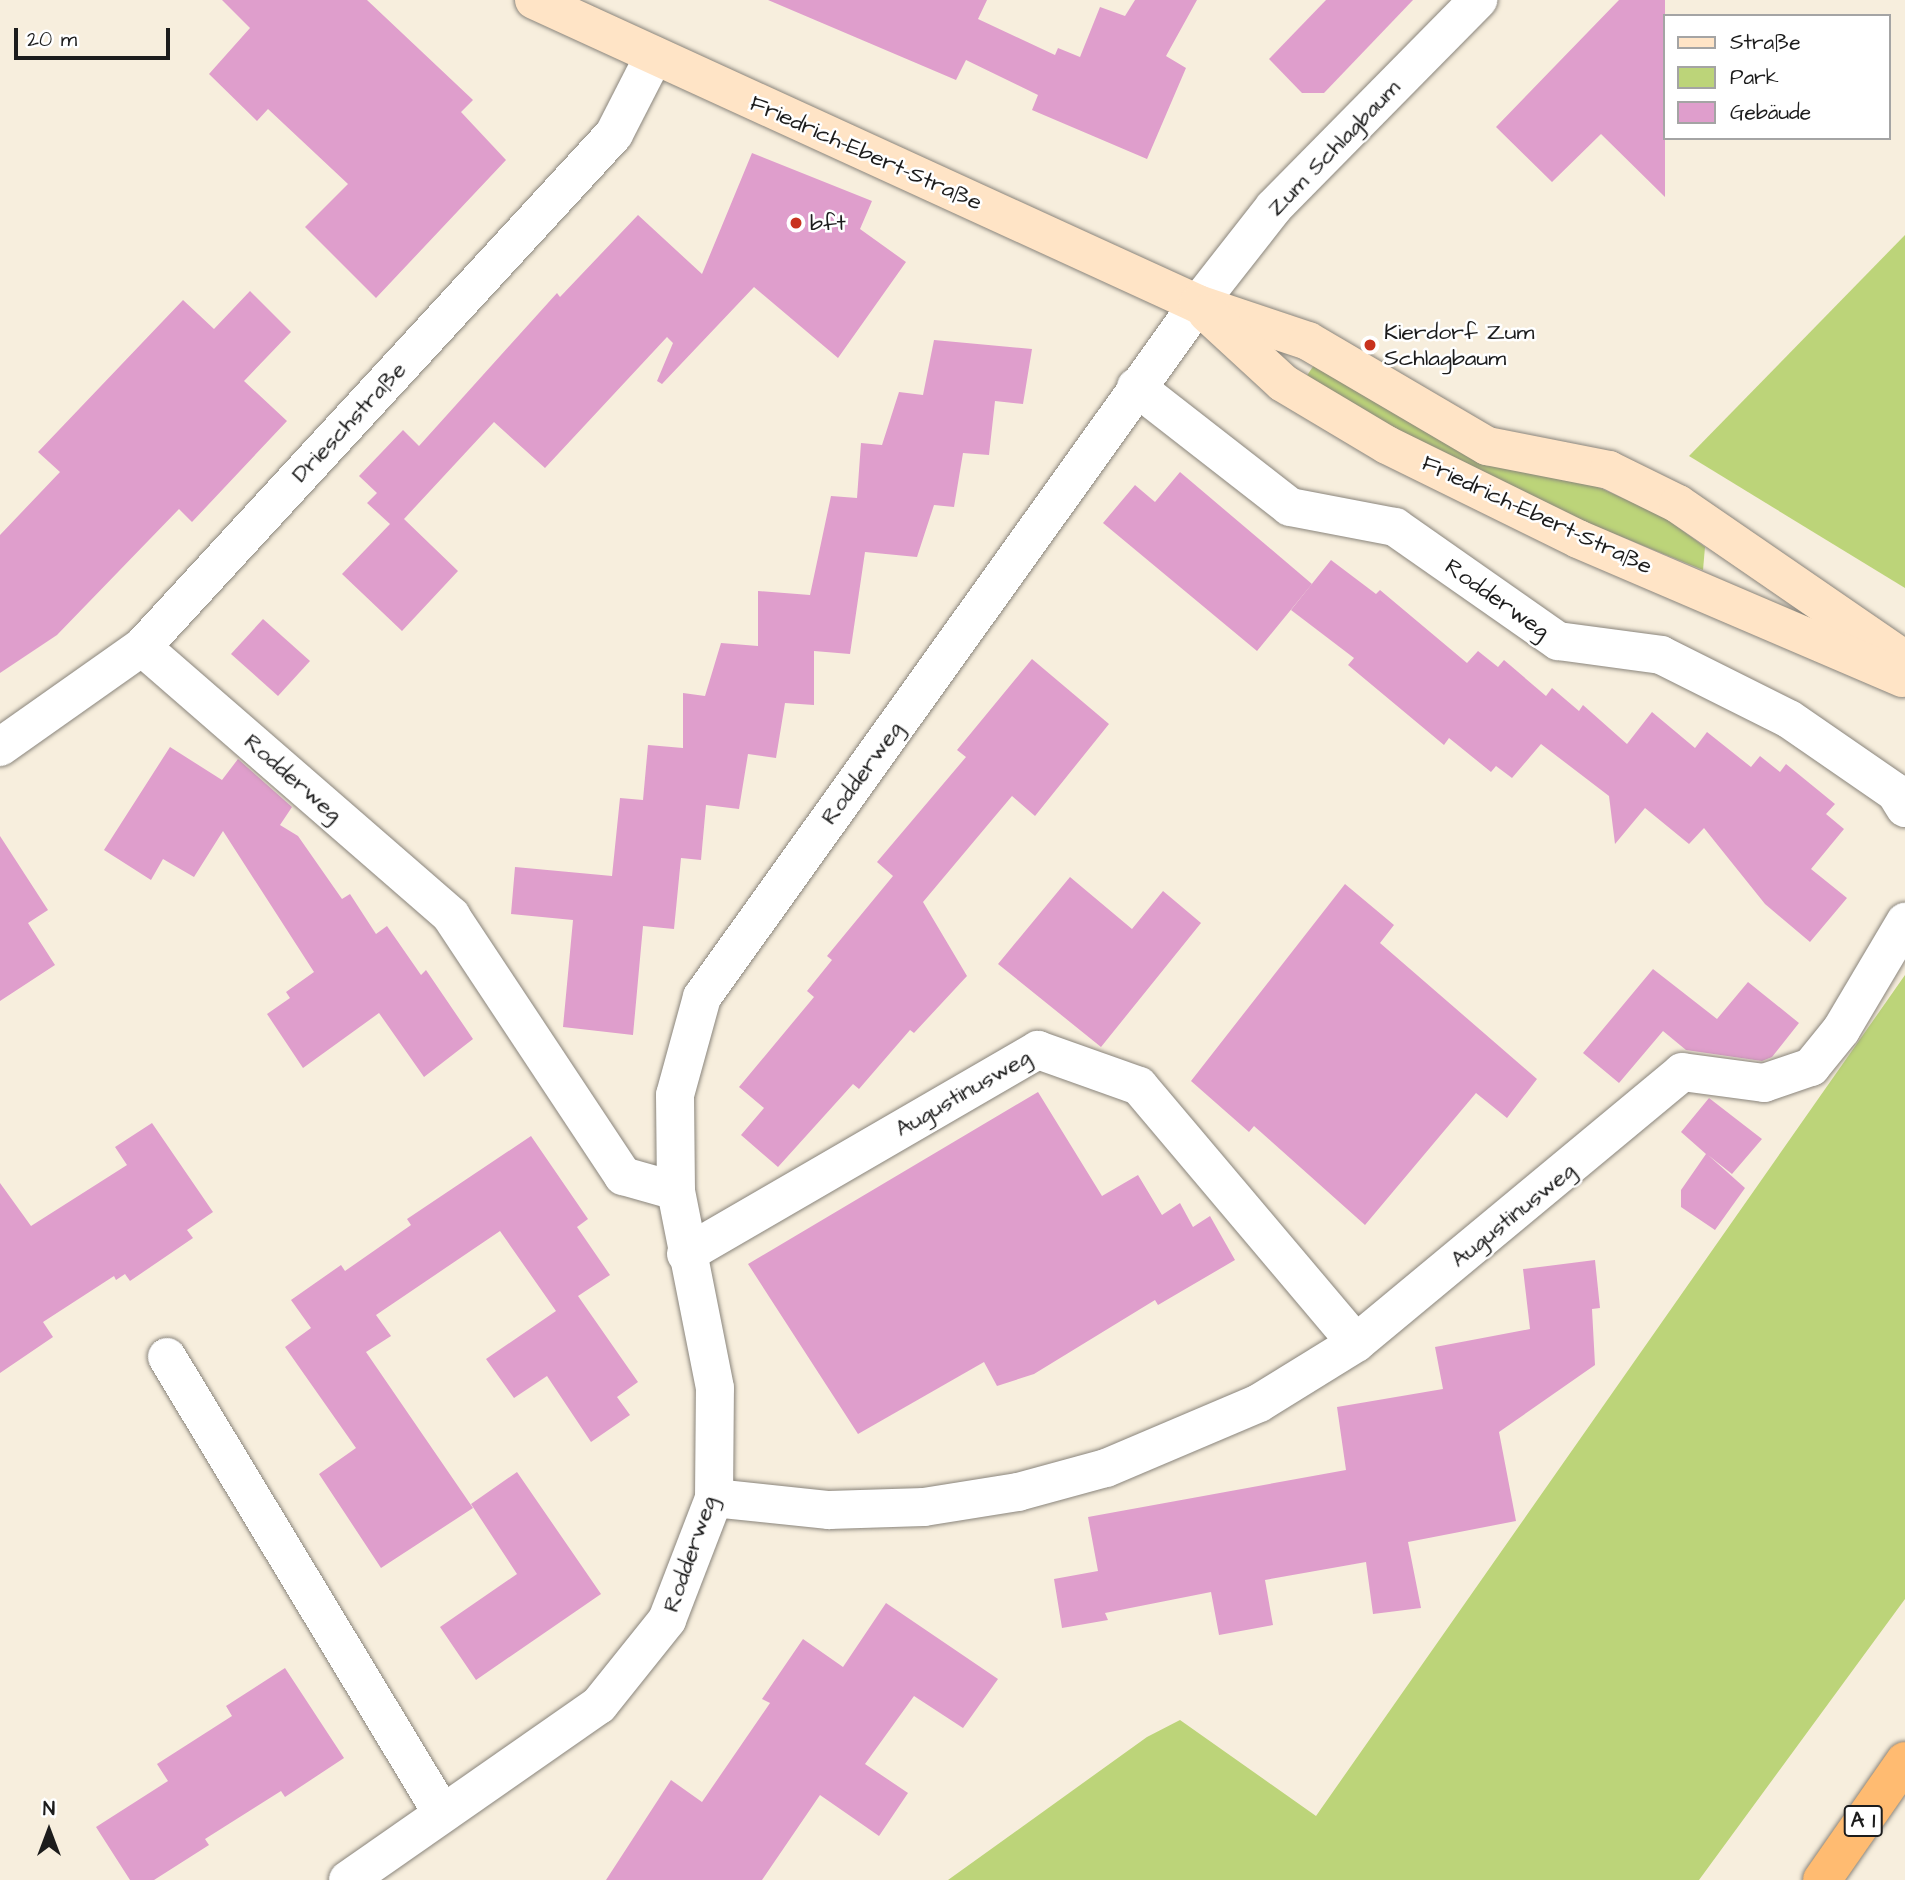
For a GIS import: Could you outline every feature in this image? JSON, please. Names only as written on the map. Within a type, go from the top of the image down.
[{"type":"highway","name":"A 1","points":[[1822,1880],[1905,1761]]},
{"type":"main road","name":"Friedrich-Ebert-Straße","points":[[534,0],[1198,304],[1308,341],[1487,446],[1609,470],[1678,504],[1905,660]]},
{"type":"main road","name":"Friedrich-Ebert-Straße","points":[[1198,304],[1283,383],[1387,445],[1578,538],[1905,680]]},
{"type":"street","name":"Zum Schlagbaum","points":[[1198,304],[1274,207],[1478,0]]},
{"type":"street","name":"Drieschstraße","points":[[0,747],[142,647],[614,134],[654,56]]},
{"type":"street","name":"Rodderweg","points":[[348,1880],[599,1705],[667,1620],[714,1498],[715,1388],[685,1254],[676,1191],[675,1095],[702,997],[1006,576],[1136,387],[1198,304]]},
{"type":"street","name":"Rodderweg","points":[[1136,387],[1290,507],[1395,527],[1558,641],[1661,655],[1789,719],[1895,792],[1905,808]]},
{"type":"street","name":"Rodderweg","points":[[142,647],[451,916],[623,1176],[676,1191]]},
{"type":"street","name":"Augustinusweg","points":[[714,1498],[829,1510],[924,1507],[1018,1492],[1106,1468],[1259,1403],[1356,1343],[1637,1113],[1682,1072],[1764,1083],[1811,1067],[1841,1030],[1905,922]]},
{"type":"street","name":"Augustinusweg","points":[[685,1254],[1038,1049],[1139,1086],[1356,1343]]},
{"type":"street","points":[[167,1357],[442,1813]]},
{"type":"green space","points":[[1905,235],[1905,588],[1689,456]]},
{"type":"green space","points":[[1316,362],[1661,515],[1705,547],[1703,570],[1492,484],[1306,377]]},
{"type":"green space","points":[[1905,975],[1905,1599],[1699,1880],[948,1880],[1147,1737],[1180,1720],[1316,1816]]},
{"type":"building","points":[[222,0],[367,0],[473,100],[461,112],[506,160],[376,298],[305,227],[348,184],[268,109],[257,121],[209,74],[250,28]]},
{"type":"building","points":[[768,0],[987,0],[978,19],[1055,55],[1058,48],[1080,57],[1100,7],[1125,16],[1135,0],[1197,0],[1166,56],[1186,68],[1147,159],[1032,110],[1038,95],[966,60],[956,80]]},
{"type":"building","points":[[1326,0],[1413,0],[1324,93],[1302,93],[1269,59]]},
{"type":"building","points":[[1619,0],[1665,0],[1665,197],[1601,134],[1552,182],[1496,127]]},
{"type":"building","points":[[752,153],[872,201],[860,229],[906,262],[838,358],[754,287],[662,384],[657,381],[673,343],[667,337],[545,468],[494,422],[404,519],[458,571],[402,631],[342,574],[390,524],[367,503],[377,493],[359,476],[403,430],[419,446],[557,293],[560,297],[638,215],[702,274]]},
{"type":"building","points":[[250,291],[291,332],[244,381],[287,421],[192,522],[179,509],[57,635],[0,673],[0,535],[60,472],[38,452],[183,300],[214,329]]},
{"type":"building","points":[[934,340],[1032,349],[1023,404],[995,401],[989,455],[963,453],[954,507],[934,505],[917,557],[865,552],[850,654],[814,651],[814,705],[785,703],[776,758],[748,754],[739,809],[706,805],[701,860],[681,858],[674,929],[643,926],[633,1035],[563,1027],[573,920],[511,914],[515,867],[612,876],[620,798],[643,800],[648,745],[683,748],[683,693],[705,696],[721,643],[758,646],[758,591],[810,595],[831,496],[857,498],[861,443],[882,445],[899,392],[923,395]]},
{"type":"building","points":[[1180,472],[1312,584],[1257,651],[1103,523],[1135,485],[1155,502]]},
{"type":"building","points":[[1331,560],[1376,594],[1380,590],[1467,663],[1478,651],[1498,667],[1504,660],[1546,696],[1552,688],[1579,711],[1583,705],[1627,744],[1652,712],[1695,748],[1707,732],[1751,767],[1760,756],[1780,772],[1786,764],[1835,804],[1826,814],[1844,829],[1811,869],[1847,898],[1810,942],[1765,904],[1704,828],[1689,844],[1645,808],[1615,844],[1609,796],[1541,744],[1512,778],[1496,766],[1491,772],[1449,738],[1444,745],[1348,665],[1354,658],[1291,610]]},
{"type":"building","points":[[263,619],[310,661],[278,696],[231,654]]},
{"type":"building","points":[[1032,659],[1109,724],[1035,816],[1012,796],[923,902],[967,976],[914,1033],[910,1030],[859,1089],[853,1084],[778,1167],[741,1135],[764,1108],[739,1087],[814,997],[807,991],[832,960],[827,956],[893,876],[877,862],[966,757],[957,750]]},
{"type":"building","points":[[170,747],[222,780],[238,759],[292,807],[280,825],[298,836],[342,899],[350,894],[376,934],[387,926],[421,975],[426,970],[473,1039],[424,1077],[379,1013],[303,1068],[267,1014],[290,998],[286,992],[314,972],[223,831],[194,877],[163,859],[151,880],[104,850]]},
{"type":"building","points":[[0,836],[48,910],[28,923],[55,965],[0,1001]]},
{"type":"building","points":[[1070,877],[1132,929],[1163,891],[1201,923],[1101,1047],[998,964]]},
{"type":"building","points":[[1345,884],[1394,925],[1380,943],[1537,1079],[1507,1118],[1476,1093],[1365,1225],[1254,1126],[1249,1132],[1191,1081]]},
{"type":"building","points":[[1653,969],[1717,1019],[1748,982],[1799,1023],[1772,1057],[1762,1061],[1686,1050],[1663,1031],[1619,1083],[1583,1053]]},
{"type":"building","points":[[1038,1092],[1102,1196],[1138,1175],[1162,1215],[1180,1203],[1193,1227],[1210,1216],[1235,1260],[1158,1305],[1155,1300],[1034,1374],[997,1386],[984,1362],[858,1434],[748,1264]]},
{"type":"building","points":[[1709,1098],[1762,1139],[1732,1174],[1708,1155],[1745,1188],[1715,1230],[1681,1207],[1681,1190],[1706,1154],[1681,1132]]},
{"type":"building","points":[[152,1123],[213,1212],[187,1230],[193,1238],[130,1281],[125,1274],[116,1280],[114,1276],[43,1322],[53,1337],[0,1373],[0,1183],[31,1226],[127,1165],[115,1147]]},
{"type":"building","points":[[531,1136],[588,1219],[577,1227],[610,1275],[578,1296],[638,1382],[617,1397],[630,1415],[591,1442],[547,1376],[514,1398],[486,1359],[556,1311],[500,1231],[376,1315],[391,1336],[366,1352],[473,1508],[381,1568],[319,1474],[356,1448],[285,1347],[311,1328],[291,1300],[341,1265],[345,1271],[411,1225],[407,1219]]},
{"type":"building","points":[[1595,1260],[1600,1308],[1592,1309],[1595,1365],[1499,1432],[1516,1521],[1408,1542],[1421,1608],[1373,1614],[1366,1562],[1265,1580],[1273,1625],[1219,1635],[1211,1592],[1105,1613],[1108,1620],[1062,1628],[1054,1579],[1098,1571],[1088,1517],[1346,1470],[1337,1407],[1443,1389],[1435,1347],[1530,1329],[1523,1269]]},
{"type":"building","points":[[517,1472],[601,1594],[476,1680],[440,1627],[517,1574],[471,1504]]},
{"type":"building","points":[[886,1603],[998,1679],[963,1728],[914,1696],[865,1764],[908,1793],[879,1836],[820,1795],[762,1880],[606,1880],[671,1780],[702,1802],[770,1703],[762,1699],[803,1639],[843,1667]]},
{"type":"building","points":[[285,1668],[344,1758],[285,1797],[281,1791],[205,1839],[209,1845],[154,1880],[130,1880],[96,1827],[168,1781],[157,1764],[232,1716],[226,1706]]},
{"type":"place","name":"bft","points":[[796,223]]},
{"type":"place","name":"Kierdorf Zum Schlagbaum","points":[[1370,345]]}]
